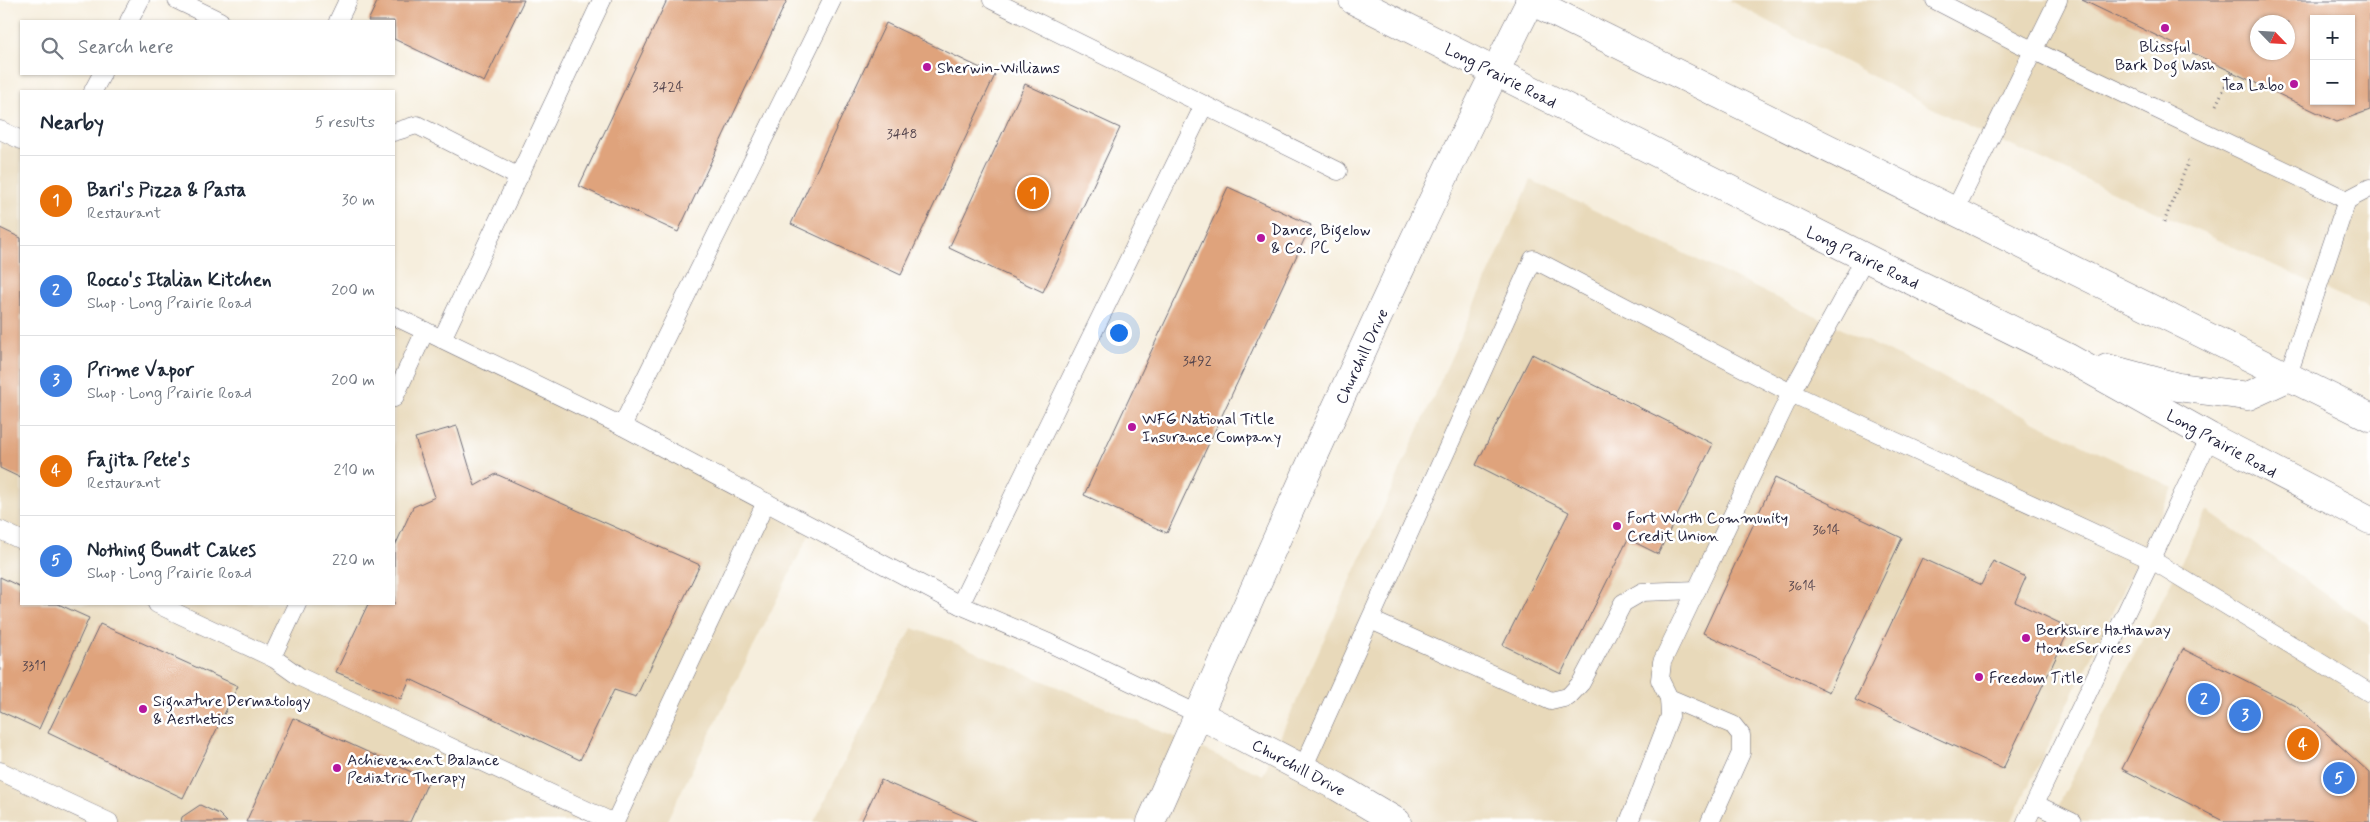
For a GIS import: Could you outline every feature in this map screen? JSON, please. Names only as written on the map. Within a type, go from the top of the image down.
[{"type":"main road","name":"Long Prairie Road","points":[[1353,0],[1865,258],[2067,357],[2210,438],[2370,520]]},
{"type":"main road","name":"Churchill Drive","points":[[1151,822],[1368,342],[1494,72],[1530,0]]},
{"type":"main road","points":[[1530,0],[2287,378],[2370,417]]},
{"type":"main road","points":[[2067,357],[2178,387],[2248,396],[2287,378]]},
{"type":"main road","name":"Churchill Drive","points":[[1200,715],[1338,787],[1397,822]]},
{"type":"lane","points":[[130,20],[140,0]]},
{"type":"lane","points":[[177,0],[218,20]]},
{"type":"lane","points":[[338,20],[348,0]]},
{"type":"lane","points":[[442,339],[602,0]]},
{"type":"lane","points":[[622,426],[832,0]]},
{"type":"lane","points":[[992,0],[1338,171]]},
{"type":"lane","points":[[1935,0],[2032,50],[2347,200]]},
{"type":"lane","points":[[1954,212],[2058,0]]},
{"type":"lane","points":[[94,90],[101,75]]},
{"type":"lane","points":[[960,605],[1204,105]]},
{"type":"lane","points":[[395,132],[417,125],[519,177]]},
{"type":"lane","points":[[0,130],[20,140]]},
{"type":"lane","points":[[2287,378],[2347,200],[2370,188]]},
{"type":"lane","points":[[1629,822],[1670,716],[1669,698],[1660,680],[1662,662],[1791,393],[1865,258]]},
{"type":"lane","points":[[1303,768],[1533,259],[1791,393],[2152,560],[2370,693]]},
{"type":"lane","points":[[395,316],[622,426],[960,605],[1049,643],[1200,715]]},
{"type":"lane","points":[[395,396],[425,331]]},
{"type":"lane","points":[[2026,822],[2210,438]]},
{"type":"lane","points":[[159,605],[273,658],[300,677],[613,822],[766,502]]},
{"type":"lane","points":[[0,530],[20,540]]},
{"type":"lane","points":[[1371,620],[1551,700],[1568,697],[1581,683],[1623,603],[1642,592],[1696,590]]},
{"type":"lane","points":[[273,658],[297,605]]},
{"type":"lane","points":[[1669,698],[1733,725],[1741,735],[1741,753],[1710,822]]},
{"type":"lane","points":[[0,771],[109,822]]},
{"type":"lane","points":[[2035,804],[2072,822]]},
{"type":"shaded area","points":[[1728,0],[2370,0],[2370,309],[1961,123]]},
{"type":"shaded area","points":[[0,131],[20,141],[20,605],[395,605],[395,318],[817,519],[666,822],[0,822]]},
{"type":"shaded area","points":[[1531,180],[2173,488],[2011,822],[814,822],[912,628],[943,638],[1263,775]]},
{"type":"shaded area","points":[[2207,511],[2370,625],[2370,822],[2050,822]]},
{"type":"building","points":[[378,0],[524,0],[484,82],[395,39],[395,20],[368,20]]},
{"type":"building","points":[[667,0],[787,0],[678,232],[579,186]]},
{"type":"building","points":[[2082,0],[2370,0],[2370,110],[2337,122]]},
{"type":"building","points":[[886,23],[995,75],[901,275],[791,224]]},
{"type":"building","points":[[1025,84],[1120,128],[1043,292],[949,248]]},
{"type":"building","points":[[1228,187],[1311,225],[1167,533],[1084,495]]},
{"type":"building","points":[[0,228],[20,238],[20,478],[0,468]]},
{"type":"building","name":"Fort Worth Community Credit Union","points":[[1532,354],[1713,444],[1658,554],[1628,539],[1561,674],[1503,645],[1569,512],[1476,465]]},
{"type":"building","points":[[457,426],[475,486],[496,474],[700,565],[636,697],[614,690],[580,760],[410,679],[401,699],[336,672],[368,605],[395,605],[395,546],[413,507],[435,497],[415,438]]},
{"type":"building","points":[[1775,478],[1902,538],[1829,692],[1703,633]]},
{"type":"building","points":[[1922,558],[1981,585],[1993,561],[2026,577],[2015,602],[2070,628],[2003,769],[1855,700]]},
{"type":"building","points":[[0,577],[20,587],[20,605],[60,605],[89,618],[39,729],[0,711]]},
{"type":"building","name":"Signature Dermatology & Aesthetics","points":[[100,624],[238,686],[183,798],[48,733]]},
{"type":"building","points":[[2183,649],[2296,706],[2370,773],[2370,822],[2225,822],[2122,769]]},
{"type":"building","name":"Achievement Balance Pediatric Therapy","points":[[293,718],[429,780],[410,822],[246,822]]},
{"type":"building","points":[[881,780],[978,822],[861,822]]},
{"type":"building","points":[[200,805],[219,814],[227,822],[181,822],[182,817]]},
{"type":"place","name":"Blissful Bark Dog Wash","points":[[2165,28]]},
{"type":"place","name":"Sherwin-Williams","points":[[927,67]]},
{"type":"place","name":"Tea Labo","points":[[2294,84]]},
{"type":"place","name":"Bari's Pizza & Pasta","points":[[1033,193]]},
{"type":"place","name":"Dance, Bigelow & Co. PC","points":[[1261,238]]},
{"type":"place","name":"WFG National Title Insurance Company","points":[[1132,427]]},
{"type":"place","name":"Fort Worth Community Credit Union","points":[[1617,526]]},
{"type":"place","name":"Berkshire Hathaway HomeServices","points":[[2026,638]]},
{"type":"place","name":"Freedom Title","points":[[1979,677]]},
{"type":"place","name":"Rocco's Italian Kitchen","points":[[2204,699]]},
{"type":"place","name":"Signature Dermatology & Aesthetics","points":[[143,709]]},
{"type":"place","name":"Prime Vapor","points":[[2245,715]]},
{"type":"place","name":"Fajita Pete's","points":[[2303,744]]},
{"type":"place","name":"Achievement Balance Pediatric Therapy","points":[[337,768]]},
{"type":"place","name":"Nothing Bundt Cakes","points":[[2339,778]]}]
